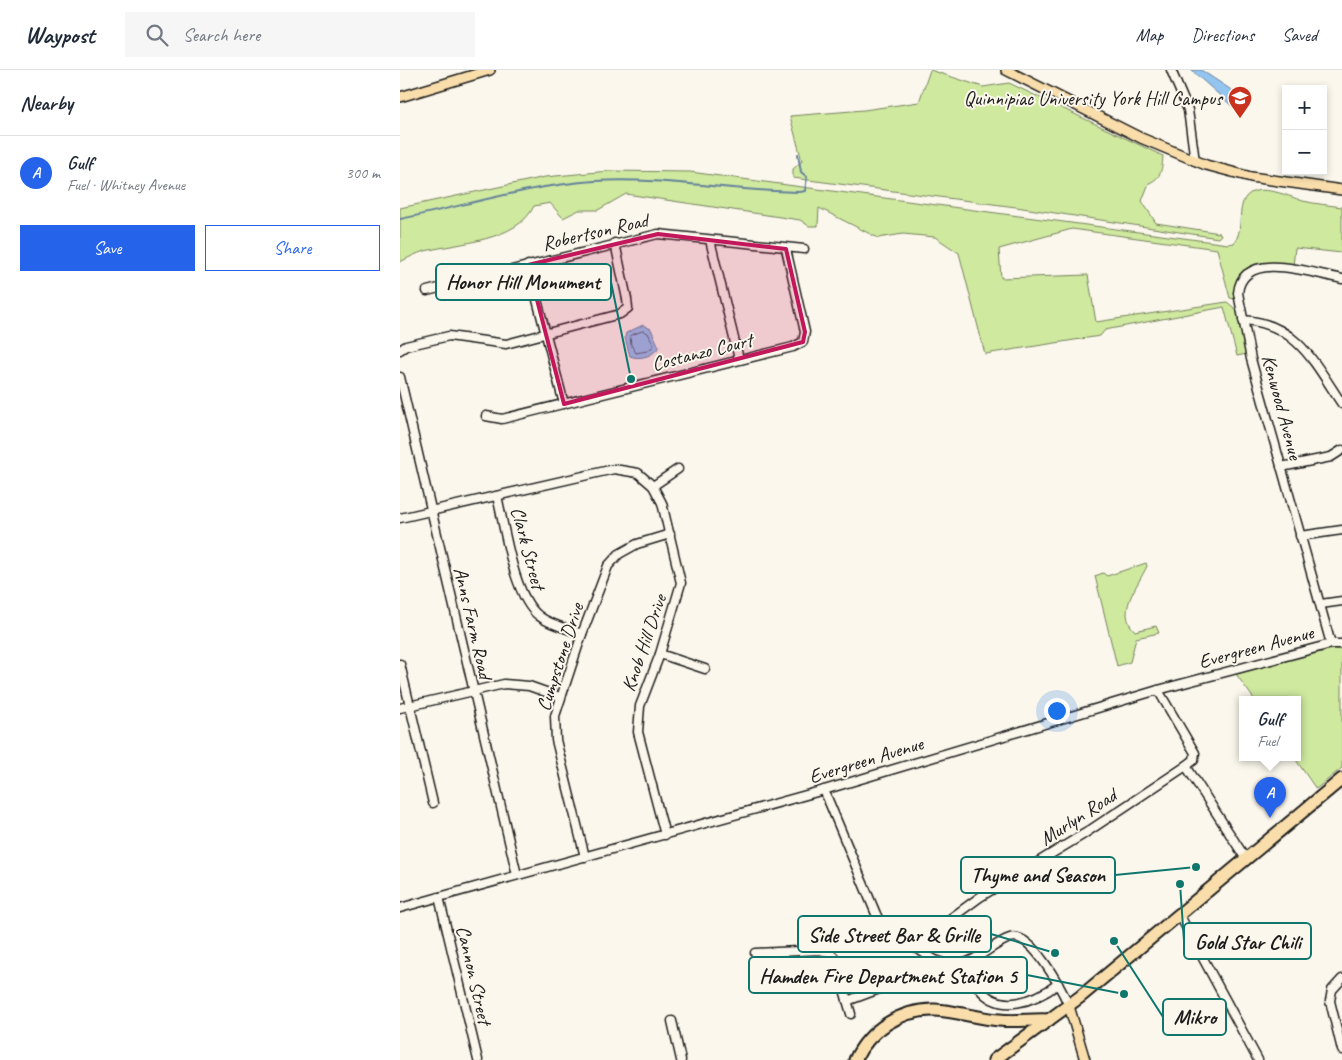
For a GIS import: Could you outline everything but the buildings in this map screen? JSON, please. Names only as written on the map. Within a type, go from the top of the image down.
[{"type":"highway","points":[[994,1060],[1068,1006],[1342,779]]},
{"type":"highway","points":[[855,1060],[865,1043],[878,1030],[896,1018],[915,1012],[944,1011],[1005,1021],[1049,1020]]},
{"type":"main road","points":[[400,97],[490,70]]},
{"type":"main road","points":[[1006,70],[1078,108],[1195,161],[1251,177],[1342,190]]},
{"type":"main road","points":[[1068,1006],[1085,1060]]},
{"type":"street","points":[[1171,70],[1188,110],[1195,161]]},
{"type":"street","name":"Robertson Road","points":[[427,291],[615,243],[658,234],[786,249],[804,249]]},
{"type":"street","points":[[710,240],[739,359]]},
{"type":"street","points":[[400,350],[406,346],[449,336],[468,338],[486,343],[506,344],[620,314],[628,308],[615,243]]},
{"type":"street","name":"Costanzo Court","points":[[486,416],[502,419],[793,347],[803,342],[804,332],[786,249]]},
{"type":"street","points":[[528,265],[564,404]]},
{"type":"street","name":"Kenwood Avenue","points":[[1331,644],[1281,467],[1243,320],[1238,293],[1239,284],[1247,273],[1257,268],[1274,266],[1342,279]]},
{"type":"street","points":[[1243,320],[1259,321],[1276,326],[1292,337],[1306,351],[1342,404]]},
{"type":"street","name":"Anns Farm Road","points":[[400,377],[472,691],[517,875]]},
{"type":"street","points":[[1281,467],[1331,457],[1342,450]]},
{"type":"street","points":[[400,518],[614,469],[638,473],[653,486],[678,469]]},
{"type":"street","name":"Knob Hill Drive","points":[[653,486],[662,503],[681,583],[660,654],[640,706],[638,732],[665,835]]},
{"type":"street","name":"Clark Street","points":[[497,496],[520,591],[529,607],[540,618],[582,634]]},
{"type":"street","points":[[1300,536],[1342,530]]},
{"type":"street","name":"Cumpstone Drive","points":[[586,857],[556,740],[555,716],[582,634],[608,566],[619,554],[637,544],[670,534]]},
{"type":"street","points":[[1321,604],[1342,601]]},
{"type":"street","name":"Evergreen Avenue","points":[[400,908],[824,790],[1158,690],[1331,644],[1342,644]]},
{"type":"street","points":[[660,654],[705,669]]},
{"type":"street","points":[[400,664],[433,803]]},
{"type":"street","points":[[400,708],[504,684],[529,686],[560,697]]},
{"type":"street","points":[[1158,690],[1195,754],[1194,760],[1186,766],[1246,859]]},
{"type":"street","name":"Murlyn Road","points":[[913,946],[980,897],[1084,834],[1186,766]]},
{"type":"street","points":[[824,790],[880,923],[890,934],[950,965],[960,964],[1007,939],[1018,937],[1025,940],[1035,952],[1058,984],[1068,1006]]},
{"type":"street","name":"Cannon Street","points":[[439,897],[478,1060]]},
{"type":"street","points":[[1178,914],[1258,1060]]},
{"type":"street","points":[[755,953],[826,950],[835,958],[850,1014]]},
{"type":"street","points":[[846,1000],[882,988],[939,961]]},
{"type":"street","points":[[1342,979],[1332,990],[1330,1000],[1342,1050]]},
{"type":"street","points":[[979,988],[990,1000],[1013,1003],[1038,998],[1058,984]]},
{"type":"street","points":[[672,1021],[681,1060]]},
{"type":"highlighted area","points":[[658,234],[786,249],[805,332],[803,342],[564,404],[528,265]]},
{"type":"green space","points":[[930,70],[983,87],[1009,83],[1163,156],[1159,175],[1149,183],[1142,201],[1156,223],[1220,233],[1221,235],[1218,238],[1016,207],[793,178],[793,169],[802,161],[790,116],[864,110],[919,102]]},
{"type":"green space","points":[[609,171],[690,172],[1228,244],[1234,243],[1237,238],[1243,202],[1248,195],[1254,191],[1271,191],[1303,201],[1342,207],[1342,253],[1295,248],[1293,266],[1270,263],[1254,265],[1248,269],[1244,276],[1236,299],[1230,298],[1217,249],[1072,229],[999,249],[1001,278],[1088,275],[1096,322],[1227,302],[1238,311],[1247,354],[1237,356],[1224,307],[1105,330],[1100,336],[985,354],[959,253],[935,237],[903,234],[878,238],[819,208],[818,226],[809,226],[800,220],[626,194],[598,210],[579,210],[563,218],[550,203],[534,206],[526,218],[515,227],[501,234],[486,239],[425,251],[400,262],[400,208],[545,177]]},
{"type":"green space","points":[[1146,563],[1147,566],[1130,599],[1127,616],[1129,624],[1135,631],[1156,626],[1159,633],[1136,638],[1130,662],[1117,666],[1095,576],[1103,573],[1107,576]]},
{"type":"green space","points":[[1333,649],[1342,649],[1342,768],[1316,789],[1297,761],[1301,761],[1301,696],[1252,696],[1236,674]]},
{"type":"water","points":[[1191,70],[1201,70],[1239,95],[1243,102],[1233,107]]},
{"type":"water","points":[[643,325],[651,329],[659,347],[653,353],[646,356],[638,358],[630,356],[625,338],[626,333]]},
{"type":"waterway","points":[[400,219],[521,191],[595,181],[672,182],[800,192],[805,191],[807,177],[801,172],[798,154]]},
{"type":"place","name":"Quinnipiac University York Hill Campus","points":[[1240,119]]},
{"type":"place","name":"Honor Hill Monument","points":[[631,379]]},
{"type":"place","name":"Gulf","points":[[1270,818]]},
{"type":"place","name":"Thyme and Season","points":[[1196,867]]},
{"type":"place","name":"Gold Star Chili","points":[[1180,884]]},
{"type":"place","name":"Mikro","points":[[1114,941]]},
{"type":"place","name":"Side Street Bar & Grille","points":[[1055,953]]},
{"type":"place","name":"Hamden Fire Department Station 5","points":[[1124,994]]}]
